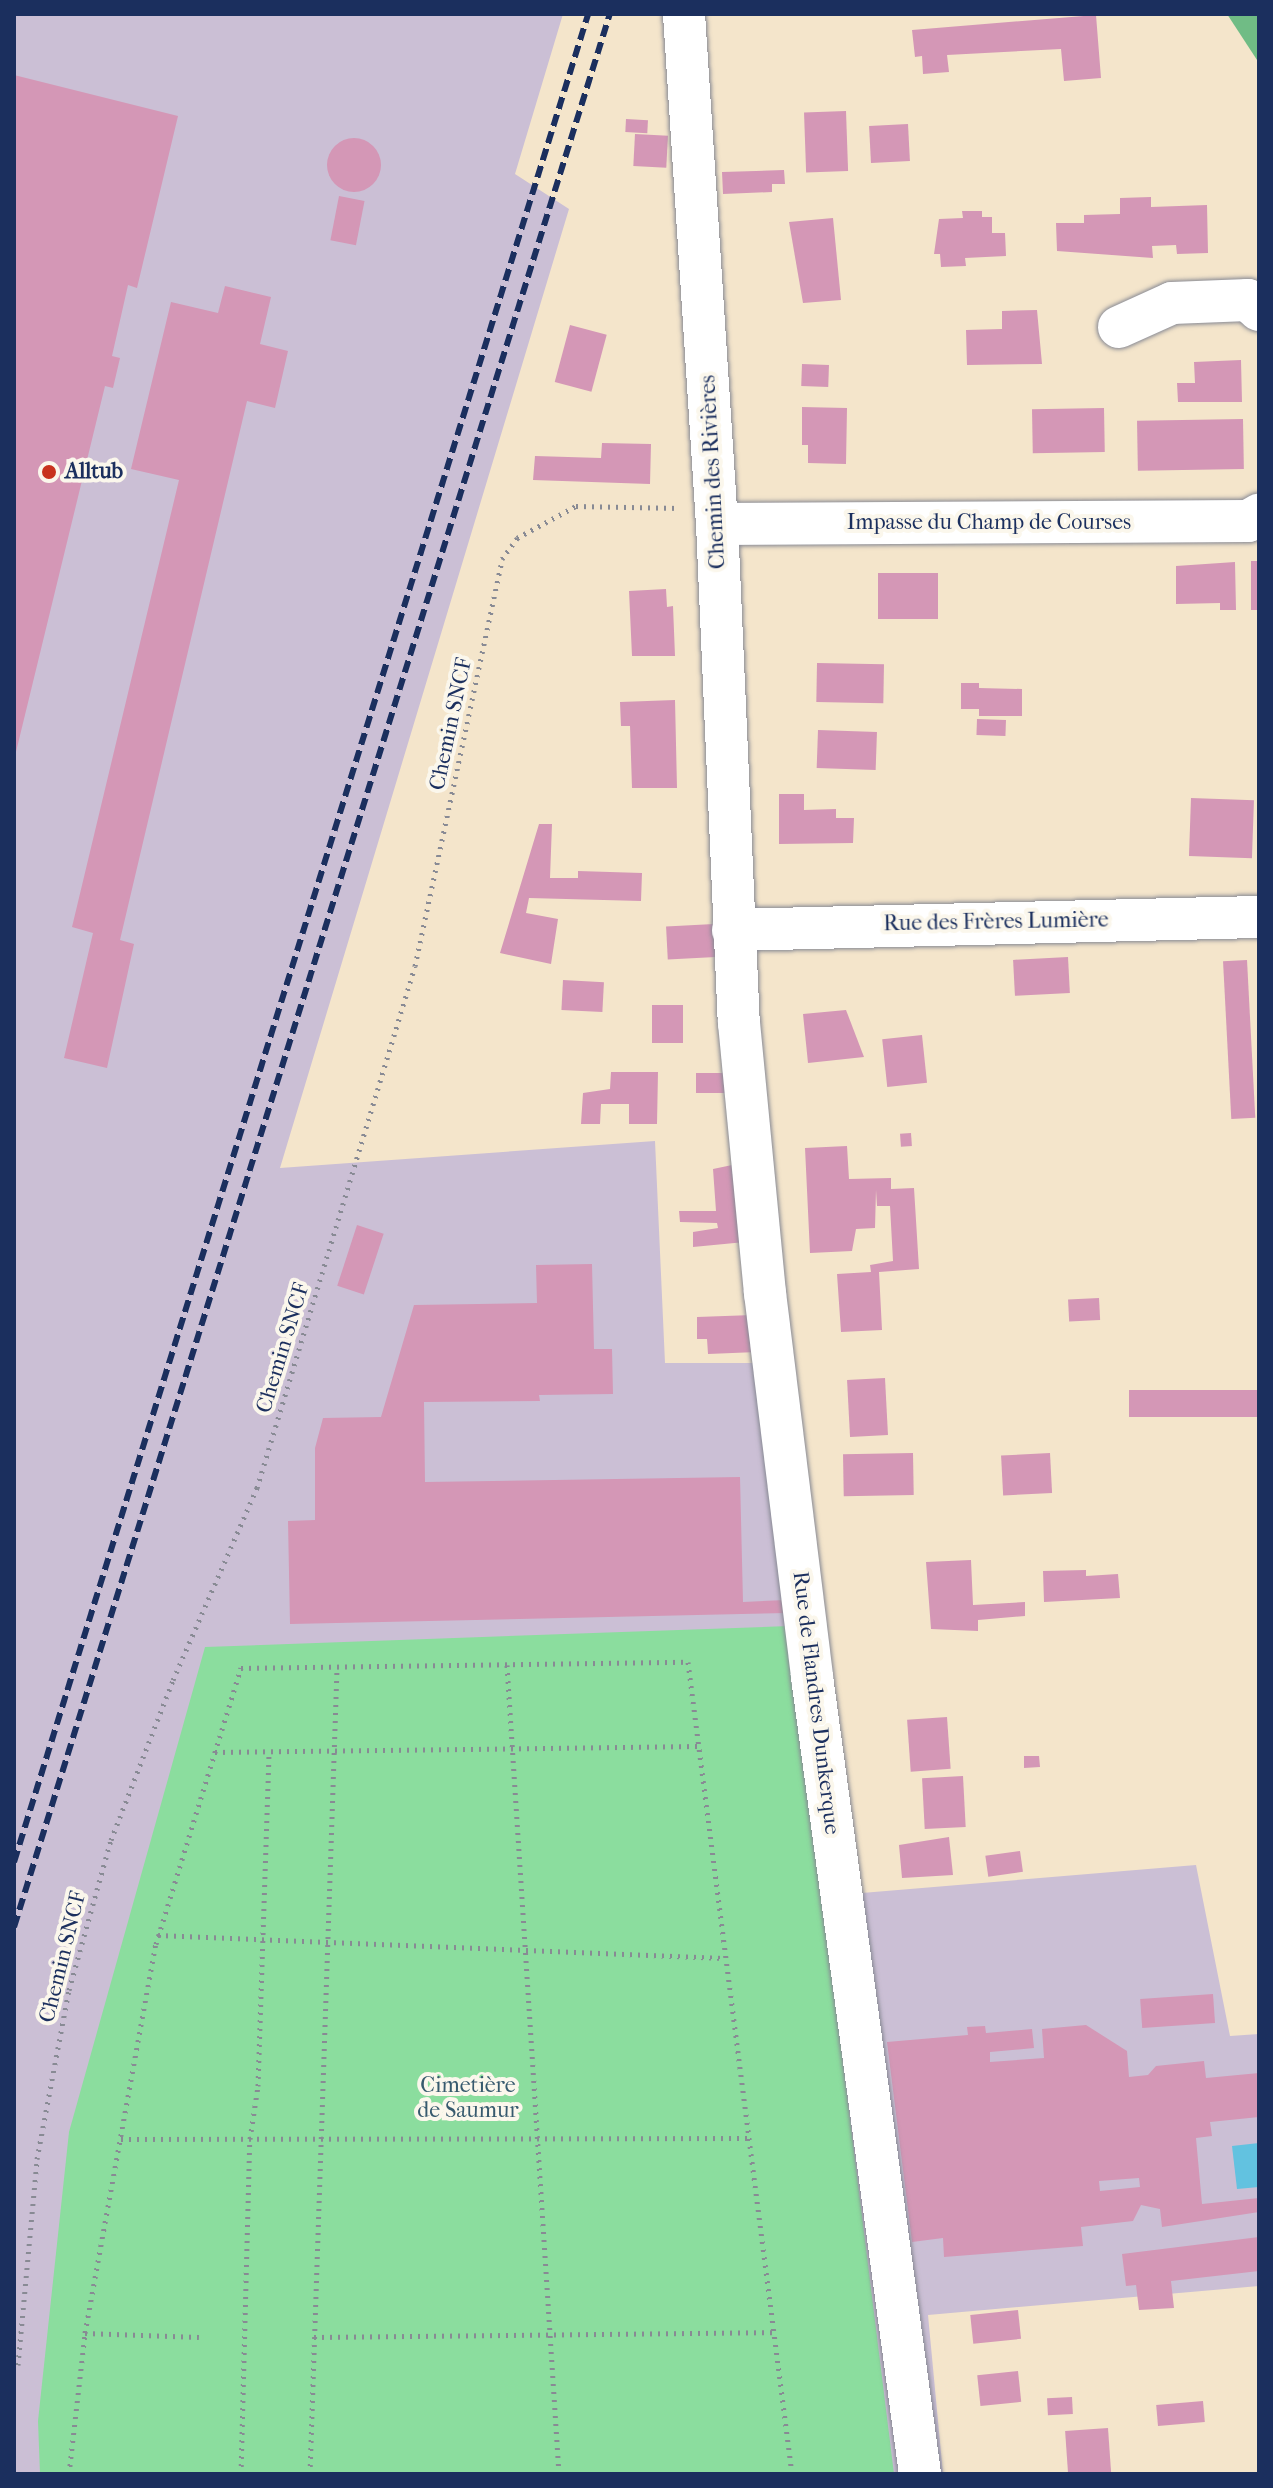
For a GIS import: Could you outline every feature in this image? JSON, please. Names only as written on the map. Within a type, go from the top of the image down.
[{"type":"street","name":"Chemin des Rivières","points":[[684,14],[717,524],[733,930]]},
{"type":"street","points":[[1119,327],[1172,303],[1248,300],[1259,310]]},
{"type":"street","name":"Impasse du Champ de Courses","points":[[717,524],[1248,521],[1259,515]]},
{"type":"street","name":"Rue des Frères Lumière","points":[[733,930],[1259,917]]},
{"type":"street","name":"Rue de Flandres Dunkerque","points":[[733,930],[765,1293],[920,2474]]},
{"type":"path","name":"Chemin SNCF","points":[[18,2365],[37,2159],[69,1990],[111,1840],[173,1680],[257,1488],[415,966],[502,559],[517,538],[576,506],[685,508],[717,524]]},
{"type":"path","points":[[69,2474],[85,2333],[158,1935],[241,1668],[688,1662],[792,2474]]},
{"type":"path","points":[[507,1664],[559,2474]]},
{"type":"path","points":[[310,2474],[337,1667]]},
{"type":"path","points":[[215,1752],[699,1746]]},
{"type":"path","points":[[241,2474],[250,2139],[258,2086],[269,1751]]},
{"type":"path","points":[[158,1935],[724,1958]]},
{"type":"path","points":[[120,2139],[748,2138]]},
{"type":"path","points":[[314,2337],[773,2332]]},
{"type":"path","points":[[85,2333],[199,2337]]},
{"type":"shaded area","points":[[14,14],[563,14],[515,174],[569,209],[280,1168],[655,1141],[665,1363],[764,1363],[826,1896],[1196,1865],[1230,2036],[1259,2034],[1259,2286],[928,2315],[943,2474],[14,2474]]},
{"type":"green space","points":[[1227,14],[1259,14],[1259,63]]},
{"type":"green space","name":"Cimetière de Saumur","points":[[789,1626],[894,2474],[40,2474],[38,2421],[69,2132],[205,1647]]},
{"type":"water","points":[[1259,2143],[1259,2187],[1237,2189],[1232,2146]]},
{"type":"building","points":[[1096,15],[1101,78],[1064,81],[1061,49],[947,55],[949,72],[923,74],[922,56],[915,57],[912,30]]},
{"type":"building","name":"Alltub","points":[[14,75],[178,116],[137,288],[128,285],[112,356],[120,358],[113,388],[105,386],[15,756]]},
{"type":"building","points":[[846,111],[848,171],[806,172],[804,112]]},
{"type":"building","points":[[626,119],[648,120],[647,133],[625,132]]},
{"type":"building","points":[[908,124],[910,161],[871,163],[869,126]]},
{"type":"building","points":[[635,134],[668,136],[666,168],[633,166]]},
{"type":"building","points":[[354,138],[373,146],[381,165],[373,184],[354,192],[335,184],[327,165],[335,146]]},
{"type":"building","points":[[784,170],[785,184],[772,184],[772,192],[723,194],[722,172]]},
{"type":"building","points":[[339,196],[365,201],[356,245],[330,240]]},
{"type":"building","points":[[1151,197],[1151,207],[1207,205],[1208,253],[1177,254],[1176,245],[1152,246],[1153,258],[1057,251],[1056,223],[1084,223],[1084,215],[1120,214],[1120,198]]},
{"type":"building","points":[[962,211],[982,211],[982,217],[992,217],[992,233],[1005,233],[1006,256],[965,258],[966,266],[941,267],[940,254],[934,254],[939,219],[963,218]]},
{"type":"building","points":[[833,218],[841,300],[803,303],[789,222]]},
{"type":"building","points":[[225,286],[271,297],[260,344],[288,351],[275,408],[247,401],[120,940],[134,944],[107,1068],[64,1058],[93,933],[72,927],[179,480],[131,469],[171,302],[218,313]]},
{"type":"building","points":[[1037,310],[1042,364],[967,365],[966,330],[1002,329],[1002,311]]},
{"type":"building","points":[[570,325],[607,335],[591,392],[555,382]]},
{"type":"building","points":[[1241,360],[1242,402],[1178,402],[1177,383],[1195,383],[1194,362]]},
{"type":"building","points":[[802,364],[829,365],[828,387],[801,386]]},
{"type":"building","points":[[802,407],[847,408],[846,464],[808,463],[808,445],[802,445]]},
{"type":"building","points":[[1104,408],[1105,452],[1033,453],[1032,409]]},
{"type":"building","points":[[1243,419],[1244,469],[1138,471],[1137,421]]},
{"type":"building","points":[[602,443],[651,444],[650,484],[533,480],[535,456],[601,458]]},
{"type":"building","points":[[1251,561],[1259,561],[1259,610],[1251,610]]},
{"type":"building","points":[[1235,562],[1236,610],[1220,610],[1220,603],[1176,604],[1176,566]]},
{"type":"building","points":[[878,573],[938,573],[938,619],[878,619]]},
{"type":"building","points":[[666,589],[667,607],[673,606],[675,656],[632,656],[629,591]]},
{"type":"building","points":[[817,663],[884,664],[883,703],[816,702]]},
{"type":"building","points":[[961,683],[979,683],[979,688],[1022,689],[1022,716],[979,716],[979,709],[961,709]]},
{"type":"building","points":[[675,700],[677,788],[632,788],[630,726],[621,726],[620,702]]},
{"type":"building","points":[[977,719],[1006,720],[1005,736],[976,735]]},
{"type":"building","points":[[818,730],[877,732],[876,770],[817,768]]},
{"type":"building","points":[[779,794],[804,794],[804,810],[836,809],[836,818],[854,818],[853,843],[779,844]]},
{"type":"building","points":[[1191,798],[1254,800],[1252,858],[1189,856]]},
{"type":"building","points":[[539,824],[552,824],[550,878],[578,878],[578,871],[642,873],[641,901],[529,898],[526,913],[558,919],[551,964],[500,953]]},
{"type":"building","points":[[714,924],[716,957],[668,959],[666,927]]},
{"type":"building","points":[[1068,957],[1070,993],[1015,996],[1013,960]]},
{"type":"building","points":[[1247,960],[1255,1118],[1231,1119],[1223,961]]},
{"type":"building","points":[[563,980],[604,982],[602,1012],[561,1010]]},
{"type":"building","points":[[652,1005],[683,1005],[683,1043],[652,1043]]},
{"type":"building","points":[[846,1010],[864,1057],[808,1063],[803,1014]]},
{"type":"building","points":[[922,1035],[927,1083],[887,1087],[882,1039]]},
{"type":"building","points":[[611,1072],[658,1072],[657,1124],[629,1124],[629,1104],[601,1104],[600,1124],[581,1124],[583,1093],[610,1089]]},
{"type":"building","points":[[696,1073],[728,1073],[728,1093],[696,1093]]},
{"type":"building","points":[[911,1133],[912,1146],[901,1147],[900,1134]]},
{"type":"building","points":[[847,1146],[849,1179],[891,1178],[891,1189],[914,1188],[919,1269],[879,1272],[882,1330],[841,1332],[837,1274],[871,1272],[870,1265],[893,1261],[890,1206],[877,1206],[876,1190],[875,1228],[856,1229],[852,1251],[810,1253],[805,1148]]},
{"type":"building","points":[[737,1164],[745,1242],[693,1247],[693,1232],[718,1228],[717,1223],[680,1222],[679,1211],[716,1211],[713,1169]]},
{"type":"building","points":[[357,1225],[384,1234],[364,1295],[337,1286]]},
{"type":"building","points":[[592,1264],[594,1349],[612,1349],[613,1394],[539,1395],[540,1401],[424,1402],[425,1482],[740,1477],[743,1602],[786,1600],[787,1613],[290,1624],[288,1521],[315,1520],[315,1448],[323,1418],[381,1417],[414,1305],[537,1303],[536,1265]]},
{"type":"building","points":[[1099,1298],[1100,1320],[1069,1322],[1068,1300]]},
{"type":"building","points":[[753,1315],[757,1352],[708,1354],[707,1339],[697,1339],[697,1317]]},
{"type":"building","points":[[885,1378],[888,1435],[850,1437],[847,1380]]},
{"type":"building","points":[[1129,1390],[1259,1390],[1259,1417],[1129,1417]]},
{"type":"building","points":[[913,1453],[914,1495],[844,1496],[843,1454]]},
{"type":"building","points":[[1050,1453],[1052,1493],[1003,1496],[1001,1456]]},
{"type":"building","points":[[971,1560],[973,1605],[1025,1602],[1025,1616],[978,1620],[978,1631],[931,1629],[926,1562]]},
{"type":"building","points":[[1086,1570],[1086,1576],[1118,1574],[1120,1598],[1044,1602],[1043,1571]]},
{"type":"building","points":[[947,1717],[951,1769],[911,1772],[907,1720]]},
{"type":"building","points":[[1024,1756],[1039,1756],[1040,1767],[1024,1768]]},
{"type":"building","points":[[963,1776],[966,1827],[925,1829],[922,1778]]},
{"type":"building","points":[[949,1837],[953,1875],[902,1878],[899,1845]]},
{"type":"building","points":[[1020,1851],[1023,1872],[988,1877],[985,1856]]},
{"type":"building","points":[[1213,1994],[1215,2023],[1142,2028],[1140,1999]]},
{"type":"building","points":[[1086,2025],[1127,2051],[1129,2077],[1148,2075],[1156,2066],[1204,2061],[1206,2078],[1259,2073],[1259,2117],[1210,2122],[1212,2136],[1196,2138],[1202,2204],[1259,2198],[1259,2212],[1162,2227],[1160,2209],[1141,2205],[1133,2221],[1081,2227],[1083,2246],[944,2257],[943,2238],[912,2242],[887,2042],[968,2035],[967,2027],[985,2026],[986,2033],[1032,2029],[1034,2048],[990,2052],[990,2062],[1044,2058],[1042,2029]],"holes":[[[1139,2178],[1140,2187],[1100,2191],[1099,2181]]]},
{"type":"building","points":[[1259,2237],[1259,2271],[1171,2281],[1174,2308],[1139,2310],[1136,2285],[1126,2286],[1122,2254]]},
{"type":"building","points":[[1018,2310],[1021,2339],[973,2344],[970,2315]]},
{"type":"building","points":[[1018,2371],[1021,2402],[980,2406],[977,2375]]},
{"type":"building","points":[[1072,2397],[1073,2414],[1048,2415],[1047,2398]]},
{"type":"building","points":[[1203,2401],[1205,2422],[1158,2426],[1156,2405]]},
{"type":"building","points":[[1108,2428],[1111,2474],[1068,2474],[1065,2431]]},
{"type":"railway","points":[[14,1862],[588,14]]},
{"type":"railway","points":[[14,1927],[610,14]]},
{"type":"place","name":"Alltub","points":[[49,472]]}]
